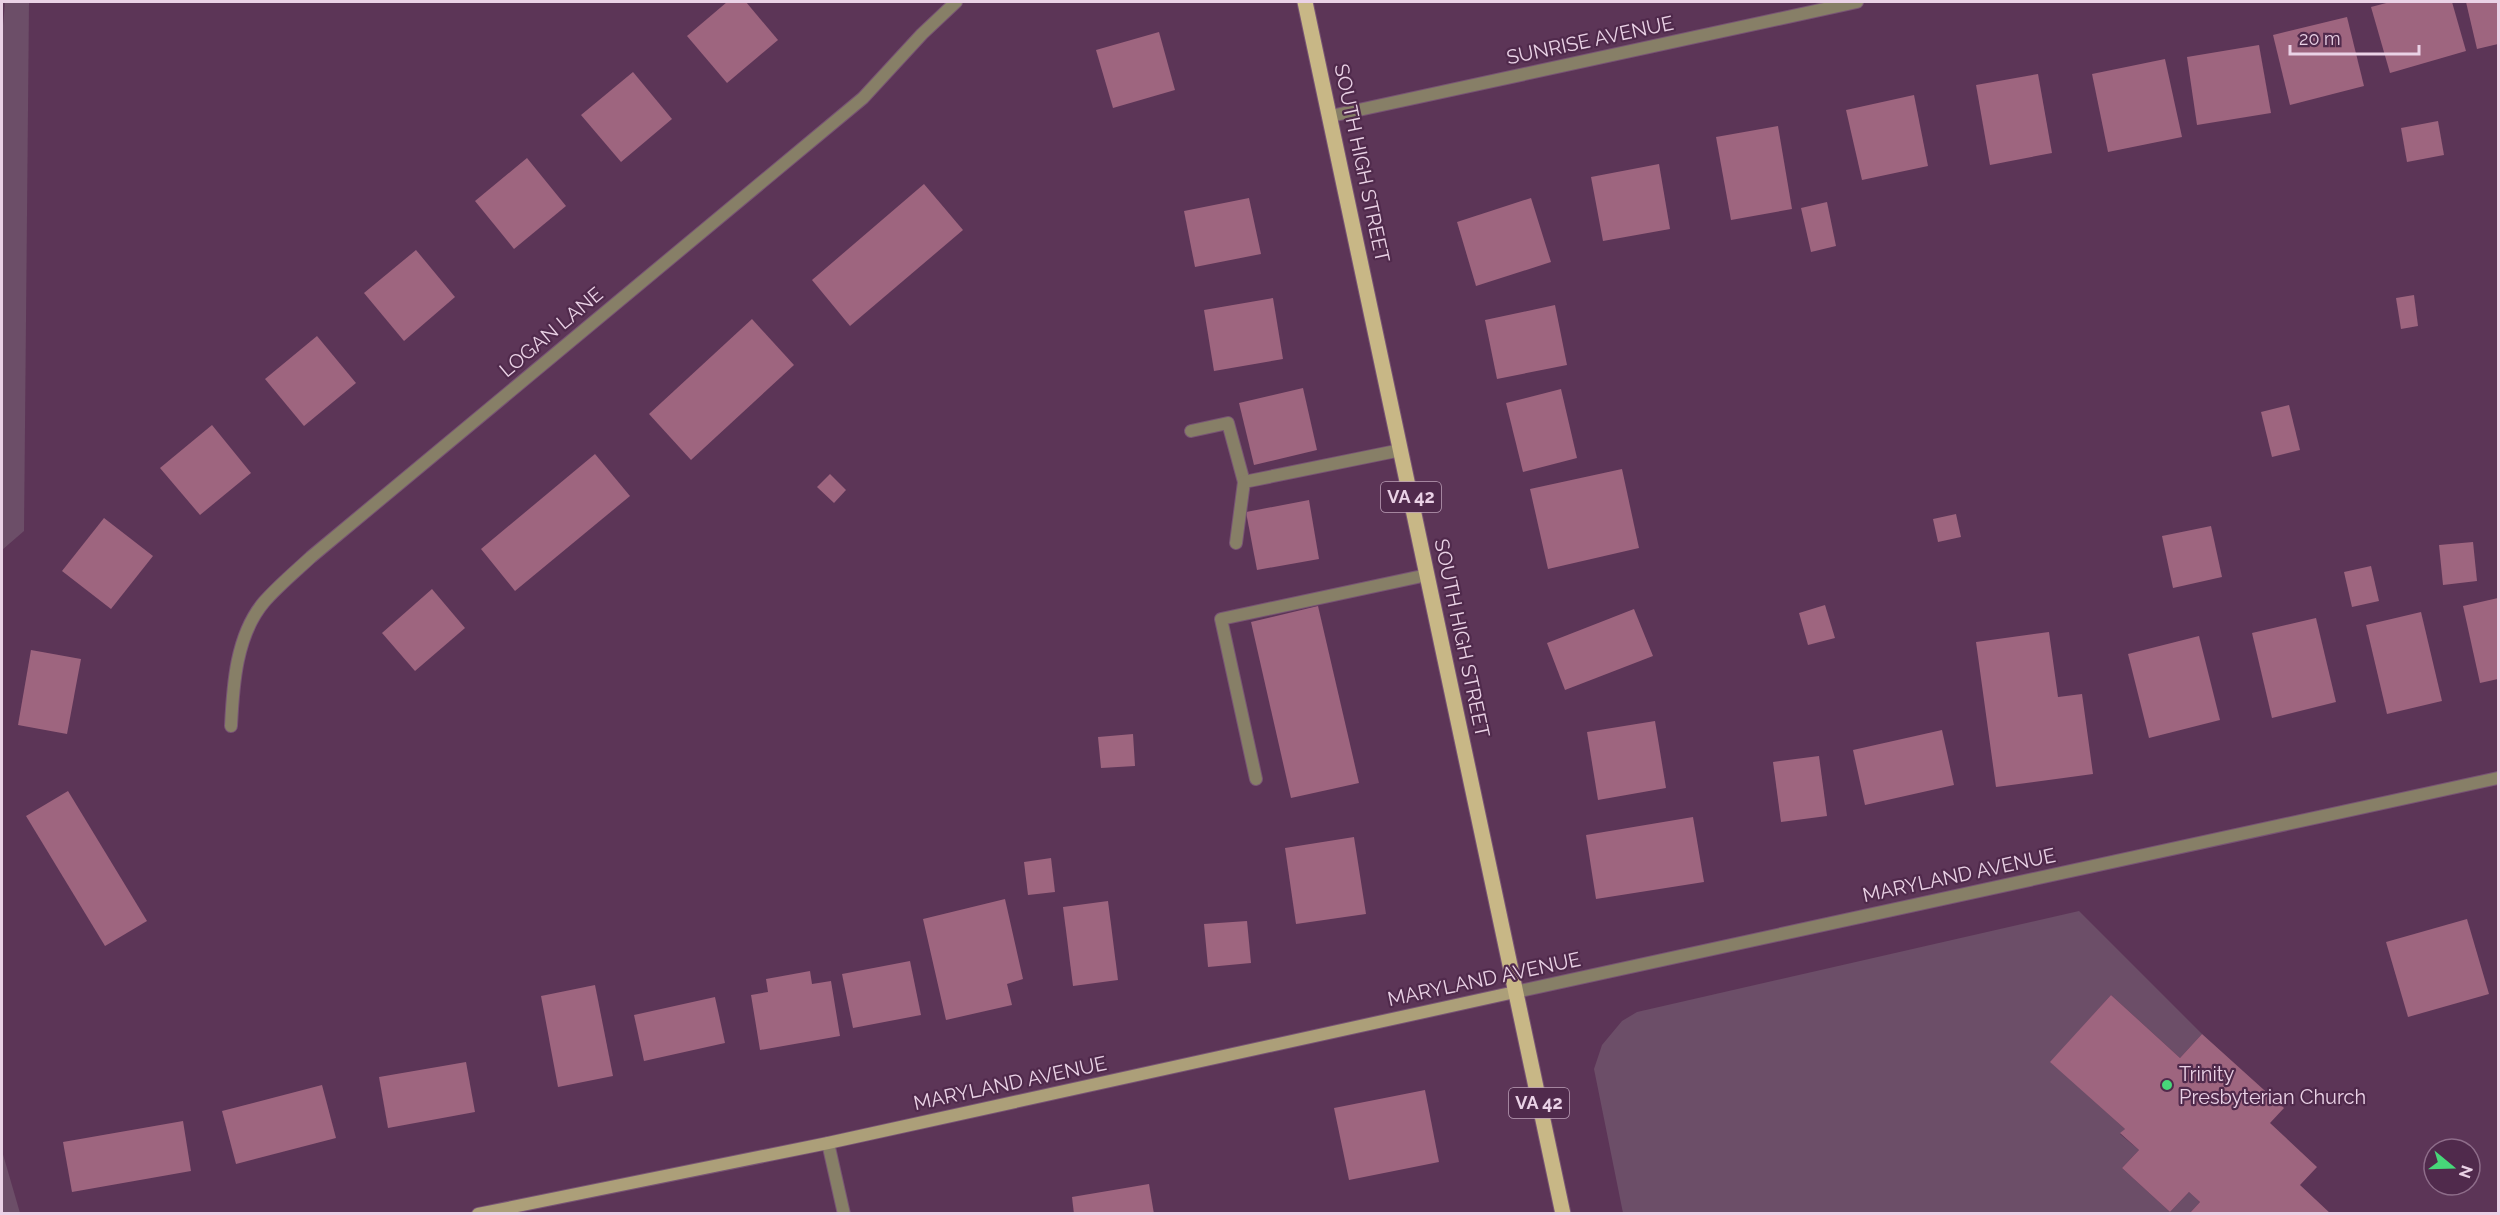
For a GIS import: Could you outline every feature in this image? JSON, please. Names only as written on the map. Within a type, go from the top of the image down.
[{"type":"main road","name":"SOUTH HIGH STREET","points":[[1305,2],[1563,1214]]},
{"type":"main road","name":"MARYLAND AVENUE","points":[[478,1214],[828,1143],[1515,992]]},
{"type":"street","name":"LOGAN LANE","points":[[231,726],[233,694],[241,648],[250,625],[263,603],[311,557],[863,98],[922,34],[956,2]]},
{"type":"street","name":"SUNRISE AVENUE","points":[[1331,116],[1857,2]]},
{"type":"street","points":[[1191,431],[1228,423],[1244,482],[1236,543]]},
{"type":"street","points":[[1244,482],[1401,450]]},
{"type":"street","points":[[1256,779],[1221,619],[1427,575]]},
{"type":"street","name":"MARYLAND AVENUE","points":[[1515,992],[2499,778]]},
{"type":"street","points":[[828,1143],[844,1214]]},
{"type":"shaded area","points":[[5,2],[29,2],[24,531],[2,550],[2,37]]},
{"type":"shaded area","points":[[2079,911],[2202,1034],[2180,1058],[2111,995],[2051,1062],[2125,1129],[2120,1134],[2139,1150],[2122,1168],[2170,1212],[2189,1192],[2200,1202],[2189,1214],[1623,1213],[1594,1069],[1602,1045],[1622,1021],[1637,1012]]},
{"type":"shaded area","points":[[2,1151],[20,1213],[2,1213]]},
{"type":"building","points":[[727,2],[746,2],[778,40],[727,83],[687,36]]},
{"type":"building","points":[[2390,2],[2452,2],[2466,51],[2390,73],[2371,7]]},
{"type":"building","points":[[2466,2],[2498,2],[2498,44],[2477,49]]},
{"type":"building","points":[[2347,17],[2364,86],[2290,105],[2273,35]]},
{"type":"building","points":[[1159,32],[1175,90],[1113,108],[1096,50]]},
{"type":"building","points":[[2259,45],[2271,113],[2197,125],[2187,57]]},
{"type":"building","points":[[2165,59],[2182,137],[2108,152],[2092,74]]},
{"type":"building","points":[[633,72],[672,119],[621,162],[581,115]]},
{"type":"building","points":[[2038,74],[2052,153],[1990,165],[1976,85]]},
{"type":"building","points":[[1914,95],[1928,166],[1862,180],[1846,110]]},
{"type":"building","points":[[2438,121],[2444,155],[2407,162],[2401,128]]},
{"type":"building","points":[[1778,126],[1792,209],[1731,220],[1716,137]]},
{"type":"building","points":[[527,158],[566,206],[514,249],[475,201]]},
{"type":"building","points":[[1659,164],[1670,229],[1603,241],[1591,177]]},
{"type":"building","points":[[924,184],[963,230],[850,326],[812,280]]},
{"type":"building","points":[[1249,198],[1261,254],[1195,267],[1184,211]]},
{"type":"building","points":[[1531,198],[1551,262],[1476,286],[1457,222]]},
{"type":"building","points":[[1827,202],[1836,246],[1811,252],[1801,208]]},
{"type":"building","points":[[416,250],[455,297],[404,341],[364,293]]},
{"type":"building","points":[[2414,295],[2418,326],[2401,329],[2396,298]]},
{"type":"building","points":[[1273,298],[1283,359],[1214,371],[1204,310]]},
{"type":"building","points":[[1555,305],[1567,365],[1497,379],[1485,320]]},
{"type":"building","points":[[752,319],[794,365],[691,460],[649,414]]},
{"type":"building","points":[[317,336],[356,383],[304,426],[265,379]]},
{"type":"building","points":[[1303,388],[1317,450],[1254,465],[1239,403]]},
{"type":"building","points":[[1561,389],[1577,458],[1523,472],[1506,403]]},
{"type":"building","points":[[2289,405],[2300,450],[2272,457],[2261,412]]},
{"type":"building","points":[[212,425],[251,473],[200,515],[160,468]]},
{"type":"building","points":[[595,454],[630,496],[515,591],[481,549]]},
{"type":"building","points":[[1622,469],[1639,548],[1548,569],[1530,489]]},
{"type":"building","points":[[830,474],[846,490],[834,503],[817,487]]},
{"type":"building","points":[[1309,500],[1319,559],[1257,570],[1246,512]]},
{"type":"building","points":[[1956,514],[1961,537],[1938,542],[1933,519]]},
{"type":"building","points":[[104,518],[153,556],[111,609],[62,571]]},
{"type":"building","points":[[2211,526],[2222,577],[2173,588],[2162,536]]},
{"type":"building","points":[[2473,542],[2477,581],[2443,585],[2439,545]]},
{"type":"building","points":[[2371,566],[2379,601],[2352,607],[2344,572]]},
{"type":"building","points":[[432,589],[465,628],[415,671],[382,633]]},
{"type":"building","points":[[2498,598],[2498,679],[2480,683],[2463,606]]},
{"type":"building","points":[[1825,605],[1835,638],[1808,645],[1799,613]]},
{"type":"building","points":[[1318,606],[1359,783],[1291,798],[1251,622]]},
{"type":"building","points":[[1634,609],[1653,656],[1565,690],[1547,643]]},
{"type":"building","points":[[2421,612],[2442,701],[2387,714],[2366,625]]},
{"type":"building","points":[[2316,618],[2336,702],[2272,718],[2252,633]]},
{"type":"building","points":[[2049,632],[2058,697],[2082,694],[2093,774],[1996,787],[1976,642]]},
{"type":"building","points":[[2199,636],[2220,720],[2149,738],[2128,654]]},
{"type":"building","points":[[31,650],[81,659],[67,734],[18,725]]},
{"type":"building","points":[[1655,721],[1666,788],[1598,800],[1587,732]]},
{"type":"building","points":[[1942,730],[1954,785],[1865,805],[1853,750]]},
{"type":"building","points":[[1133,734],[1135,766],[1101,768],[1098,737]]},
{"type":"building","points":[[1819,756],[1827,816],[1781,822],[1773,762]]},
{"type":"building","points":[[68,791],[147,921],[105,946],[26,816]]},
{"type":"building","points":[[1693,817],[1704,882],[1596,899],[1586,835]]},
{"type":"building","points":[[1354,837],[1366,914],[1296,924],[1285,848]]},
{"type":"building","points":[[1051,858],[1055,892],[1028,895],[1024,862]]},
{"type":"building","points":[[1005,899],[1023,979],[1007,984],[1012,1005],[946,1020],[923,919]]},
{"type":"building","points":[[1108,901],[1118,980],[1073,986],[1063,907]]},
{"type":"building","points":[[2467,919],[2489,994],[2408,1017],[2386,942]]},
{"type":"building","points":[[1247,921],[1251,963],[1208,967],[1204,924]]},
{"type":"building","points":[[910,961],[921,1015],[853,1028],[842,974]]},
{"type":"building","points":[[810,971],[812,984],[831,981],[840,1036],[760,1050],[751,995],[768,992],[766,979]]},
{"type":"building","points":[[595,985],[613,1076],[558,1087],[541,996]]},
{"type":"building","name":"Trinity Presbyterian Church","points":[[2111,995],[2180,1058],[2202,1034],[2284,1108],[2270,1123],[2317,1167],[2300,1185],[2331,1214],[2189,1214],[2200,1202],[2189,1192],[2170,1212],[2122,1168],[2139,1150],[2120,1133],[2125,1129],[2050,1062]]},
{"type":"building","points":[[715,997],[725,1043],[644,1061],[634,1015]]},
{"type":"building","points":[[466,1062],[475,1112],[388,1128],[379,1077]]},
{"type":"building","points":[[322,1085],[336,1138],[236,1164],[222,1111]]},
{"type":"building","points":[[1425,1090],[1439,1162],[1349,1180],[1334,1108]]},
{"type":"building","points":[[183,1121],[191,1171],[72,1192],[63,1142]]},
{"type":"building","points":[[1149,1184],[1154,1214],[1074,1214],[1072,1197]]},
{"type":"place","name":"Trinity Presbyterian Church","points":[[2167,1085]]}]
